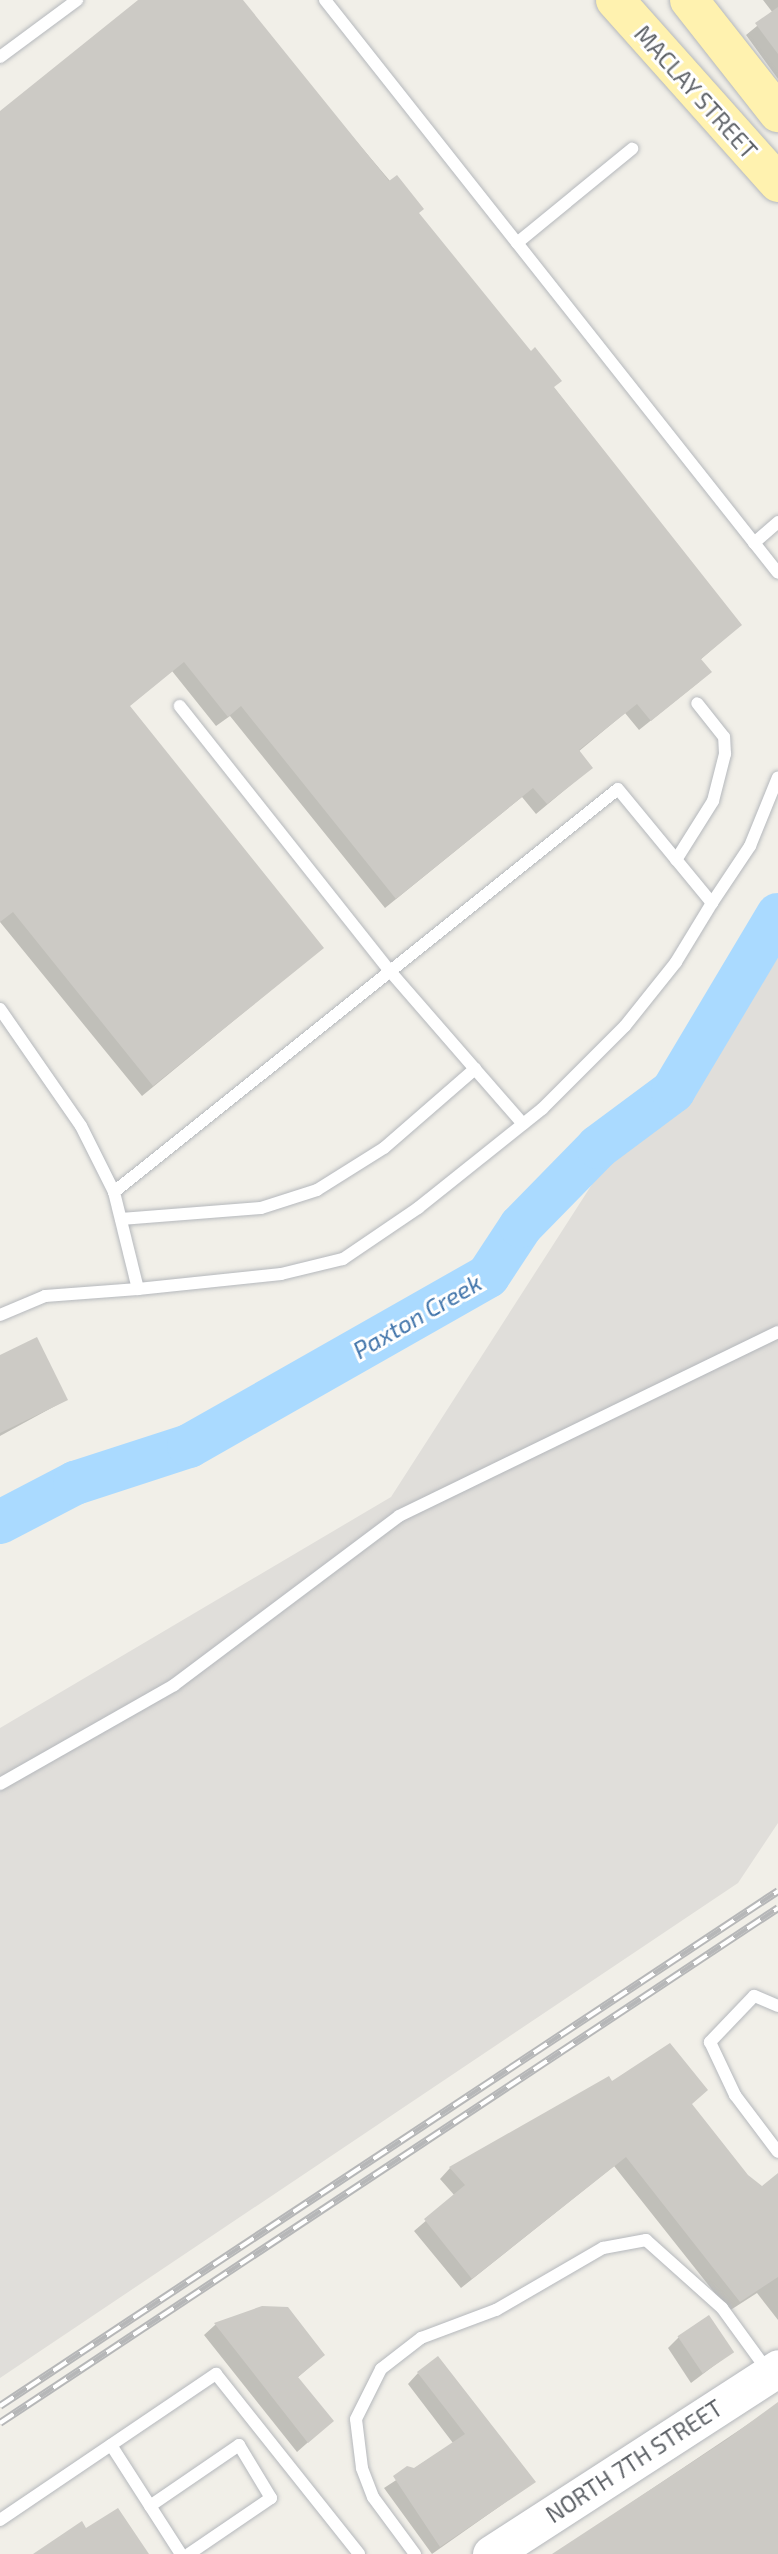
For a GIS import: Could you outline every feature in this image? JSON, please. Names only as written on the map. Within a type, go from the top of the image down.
[{"type":"main road","name":"MACLAY STREET","points":[[615,0],[778,183]]},
{"type":"main road","name":"MACLAY STREET","points":[[689,0],[778,113]]},
{"type":"main road","name":"NORTH 7TH STREET","points":[[491,2554],[774,2371]]},
{"type":"lane","points":[[0,57],[77,0]]},
{"type":"lane","points":[[324,0],[778,573]]},
{"type":"lane","points":[[517,243],[632,149]]},
{"type":"lane","points":[[754,542],[778,522]]},
{"type":"lane","points":[[676,860],[713,801],[725,754],[724,737],[697,703]]},
{"type":"lane","points":[[180,706],[389,970],[523,1124]]},
{"type":"lane","points":[[0,1315],[45,1296],[281,1274],[343,1259],[418,1208],[523,1124],[625,1026],[676,962],[750,846],[778,777]]},
{"type":"lane","points":[[114,1192],[618,789],[712,903]]},
{"type":"lane","points":[[0,1009],[81,1126],[114,1192],[138,1289]]},
{"type":"lane","points":[[121,1219],[261,1209],[317,1190],[384,1148],[475,1069]]},
{"type":"lane","points":[[0,1784],[174,1685],[399,1516],[778,1332]]},
{"type":"lane","points":[[778,2006],[754,1996],[710,2042],[735,2095],[778,2152]]},
{"type":"lane","points":[[415,2554],[373,2497],[362,2469],[356,2419],[381,2369],[421,2338],[496,2310],[603,2248],[646,2240],[722,2308],[774,2371]]},
{"type":"lane","points":[[0,2520],[216,2374],[359,2554]]},
{"type":"lane","points":[[111,2445],[181,2554]]},
{"type":"lane","points":[[150,2506],[239,2445],[271,2498],[189,2554]]},
{"type":"shaded area","points":[[778,895],[778,1823],[738,1883],[0,2378],[0,1728],[391,1497]]},
{"type":"building","points":[[138,0],[243,0],[389,181],[397,175],[424,209],[419,213],[531,351],[535,347],[562,381],[554,387],[742,625],[701,659],[712,672],[651,721],[637,704],[579,750],[593,768],[547,804],[533,788],[396,899],[241,706],[228,717],[184,662],[130,706],[324,948],[153,1086],[13,912],[0,922],[0,111]]},
{"type":"building","points":[[778,7],[778,54],[755,23]]},
{"type":"building","points":[[37,1337],[68,1400],[0,1433],[0,1355]]},
{"type":"building","points":[[670,2043],[708,2090],[692,2104],[748,2175],[762,2186],[778,2173],[778,2277],[740,2302],[626,2157],[472,2279],[424,2219],[465,2185],[449,2167],[609,2076],[612,2081]]},
{"type":"building","points":[[262,2306],[288,2307],[325,2355],[298,2377],[334,2421],[308,2443],[214,2323]]},
{"type":"building","points":[[709,2315],[734,2352],[703,2374],[677,2336]]},
{"type":"building","points":[[438,2356],[536,2482],[440,2547],[393,2476],[407,2466],[414,2468],[465,2434],[417,2372]]},
{"type":"building","points":[[778,2402],[778,2554],[552,2554],[726,2440]]},
{"type":"building","points":[[118,2508],[149,2554],[33,2554],[82,2521],[86,2528]]},
{"type":"waterway","name":"Paxton Creek","points":[[0,1522],[75,1483],[189,1446],[488,1276],[521,1226],[598,1147],[673,1091],[778,915]]},
{"type":"railway","points":[[0,2406],[778,1891]]},
{"type":"railway","points":[[0,2423],[778,1908]]}]
